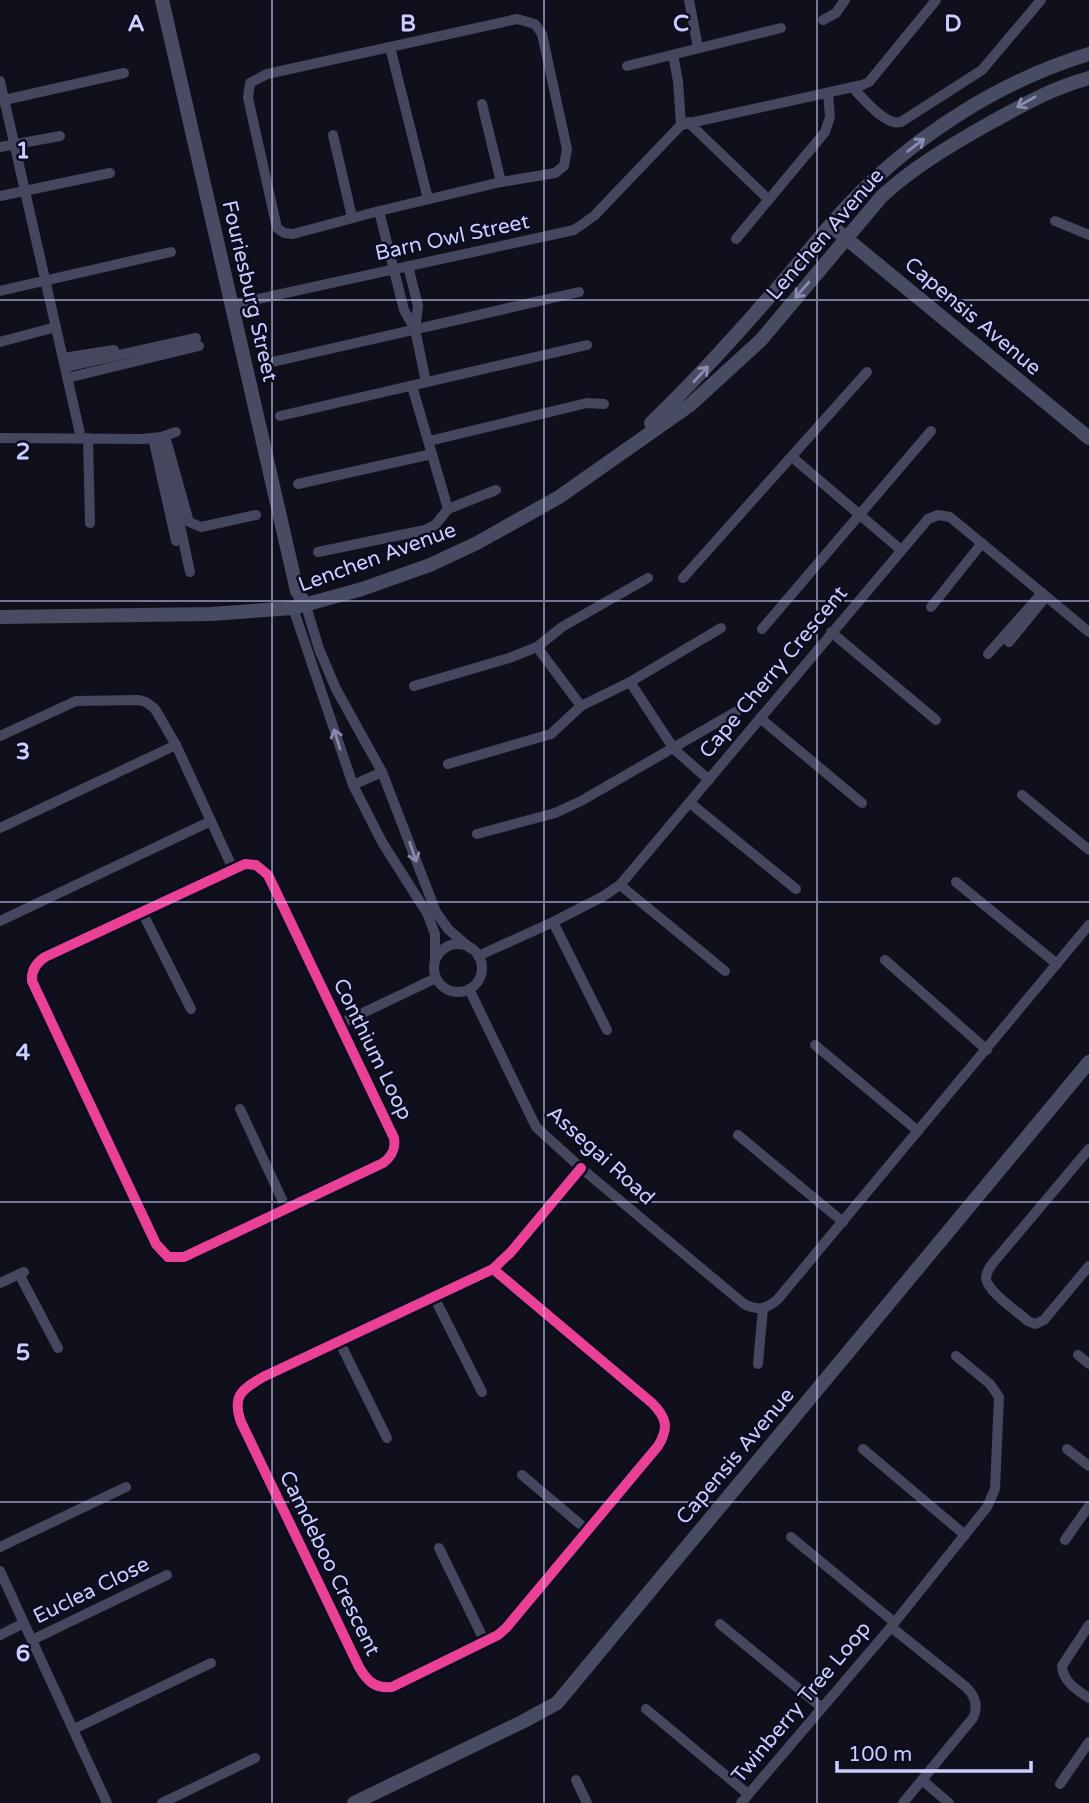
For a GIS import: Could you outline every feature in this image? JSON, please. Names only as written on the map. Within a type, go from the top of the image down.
[{"type":"street","name":"Fouriesburg Street","points":[[162,0],[300,607]]},
{"type":"street","points":[[689,0],[698,48]]},
{"type":"street","points":[[823,20],[836,13],[845,0]]},
{"type":"street","points":[[684,124],[862,85],[875,78],[936,0]]},
{"type":"street","points":[[852,87],[888,121],[897,124],[982,70],[1041,0]]},
{"type":"street","points":[[517,19],[527,20],[538,26],[567,149],[567,160],[562,169],[555,173],[352,217],[293,234],[284,233],[277,228],[248,98],[248,87],[253,79],[267,74],[390,47],[517,19]]},
{"type":"street","points":[[627,66],[781,28]]},
{"type":"street","points":[[390,47],[428,199]]},
{"type":"street","name":"Lenchen Avenue","points":[[618,456],[721,353],[860,194],[902,155],[969,109],[1013,85],[1043,70],[1089,54]]},
{"type":"street","points":[[673,55],[684,124],[768,199]]},
{"type":"street","points":[[2,101],[124,73]]},
{"type":"street","name":"Lenchen Avenue","points":[[0,617],[211,614],[300,607],[430,565],[477,543],[559,497],[690,405],[761,340],[882,196],[903,178],[939,152],[1034,97],[1089,78]]},
{"type":"street","points":[[0,81],[2,101],[55,327],[84,438],[90,523]]},
{"type":"street","points":[[736,239],[825,132],[830,117],[828,93]]},
{"type":"street","points":[[482,104],[501,183]]},
{"type":"street","name":"Barn Owl Street","points":[[231,305],[574,230],[594,216],[651,154],[684,124]]},
{"type":"street","points":[[333,135],[352,217]]},
{"type":"street","points":[[0,146],[60,136]]},
{"type":"street","points":[[0,196],[110,173]]},
{"type":"street","points":[[379,211],[404,310],[415,329],[426,382]]},
{"type":"street","points":[[1055,221],[1089,235]]},
{"type":"street","name":"Capensis Avenue","points":[[831,226],[1089,438]]},
{"type":"street","points":[[0,291],[171,252]]},
{"type":"street","points":[[408,266],[418,306],[415,329]]},
{"type":"street","points":[[268,363],[579,292]]},
{"type":"street","points":[[0,341],[55,327]]},
{"type":"street","points":[[64,362],[197,342],[67,378]]},
{"type":"street","points":[[280,416],[587,345]]},
{"type":"street","points":[[64,362],[115,350]]},
{"type":"street","points":[[683,578],[867,372]]},
{"type":"street","points":[[412,386],[448,509]]},
{"type":"street","points":[[429,441],[587,403],[604,404]]},
{"type":"street","points":[[762,629],[931,432]]},
{"type":"street","points":[[0,438],[164,436]]},
{"type":"street","points":[[164,436],[189,522],[201,527],[256,515]]},
{"type":"street","points":[[164,436],[176,541]]},
{"type":"street","points":[[164,436],[190,572]]},
{"type":"street","points":[[298,484],[432,454]]},
{"type":"street","points":[[792,457],[901,550]]},
{"type":"street","points":[[318,552],[425,530],[435,525],[448,509],[496,490]]},
{"type":"street","name":"Cape Cherry Crescent","points":[[478,956],[554,922],[603,897],[620,885],[925,522],[938,515],[950,517],[1089,632]]},
{"type":"street","points":[[932,607],[982,543]]},
{"type":"street","points":[[414,686],[537,647],[562,627],[648,578]]},
{"type":"street","points":[[1009,642],[1044,595]]},
{"type":"street","points":[[988,654],[1044,595]]},
{"type":"street","points":[[300,607],[336,689],[382,772],[436,912],[448,929],[478,956],[481,975],[469,989],[455,992],[447,990],[436,978],[433,968],[435,934],[427,913],[382,842],[353,785],[300,607]]},
{"type":"street","points":[[448,764],[551,734],[581,706],[631,681],[721,628]]},
{"type":"street","points":[[831,632],[936,720]]},
{"type":"street","points":[[537,647],[581,706]]},
{"type":"street","points":[[631,681],[674,749],[709,780]]},
{"type":"street","points":[[0,736],[76,701],[139,700],[148,703],[155,709],[176,745],[233,869]]},
{"type":"street","points":[[477,834],[555,813],[581,801],[737,711]]},
{"type":"street","points":[[760,718],[862,803]]},
{"type":"street","points":[[0,828],[176,745]]},
{"type":"street","points":[[353,785],[382,772]]},
{"type":"street","points":[[1022,795],[1089,850]]},
{"type":"street","points":[[690,803],[796,889]]},
{"type":"street","points":[[0,920],[211,821]]},
{"type":"street","name":"Conthium Loop","points":[[252,864],[268,875],[394,1138],[394,1150],[383,1163],[184,1257],[169,1257],[156,1244],[32,978],[33,969],[41,960],[233,869],[252,864]]},
{"type":"street","points":[[956,882],[1057,964]]},
{"type":"street","points":[[620,885],[725,971]]},
{"type":"street","points":[[142,912],[191,1009]]},
{"type":"street","points":[[554,922],[607,1030]]},
{"type":"street","points":[[758,1364],[760,1309],[778,1299],[1089,925]]},
{"type":"street","points":[[435,960],[446,947],[462,945],[470,948]]},
{"type":"street","points":[[886,960],[987,1050]]},
{"type":"street","name":"Conthium Loop","points":[[340,1024],[436,978]]},
{"type":"street","name":"Assegai Road","points":[[469,989],[529,1116],[545,1136],[744,1304],[760,1309]]},
{"type":"street","points":[[815,1045],[918,1131]]},
{"type":"street","name":"Capensis Avenue","points":[[354,1803],[557,1703],[1089,1062]]},
{"type":"street","points":[[240,1109],[286,1208]]},
{"type":"street","points":[[738,1135],[843,1222]]},
{"type":"street","points":[[1089,1149],[998,1257],[988,1270],[986,1280],[990,1289],[1035,1324],[1044,1320],[1089,1266]]},
{"type":"street","name":"Camdeboo Crescent","points":[[493,1269],[652,1403],[666,1421],[663,1437],[506,1628],[485,1642],[392,1687],[374,1685],[359,1667],[237,1410],[237,1401],[250,1385],[493,1269],[511,1252],[581,1168]]},
{"type":"street","points":[[0,1283],[22,1273],[58,1348]]},
{"type":"street","points":[[434,1297],[482,1392]]},
{"type":"street","points":[[339,1341],[387,1438]]},
{"type":"street","name":"Twinberry Tree Loop","points":[[741,1803],[987,1507],[995,1489],[1000,1404],[996,1391],[990,1384],[956,1356]]},
{"type":"street","points":[[1078,1356],[1089,1364]]},
{"type":"street","points":[[863,1449],[965,1535]]},
{"type":"street","points":[[1068,1449],[1089,1466]]},
{"type":"street","points":[[522,1475],[587,1530]]},
{"type":"street","points":[[0,1547],[126,1487]]},
{"type":"street","points":[[1065,1540],[1089,1506]]},
{"type":"street","points":[[791,1537],[892,1624]]},
{"type":"street","points":[[439,1548],[485,1642]]},
{"type":"street","points":[[0,1571],[107,1803]]},
{"type":"street","name":"Euclea Close","points":[[33,1640],[167,1575]]},
{"type":"street","points":[[0,1635],[24,1623]]},
{"type":"street","points":[[720,1624],[821,1707]]},
{"type":"street","name":"Twinberry Tree Loop","points":[[892,1624],[966,1687],[976,1702],[973,1718],[903,1803]]},
{"type":"street","points":[[1089,1625],[1062,1666],[1062,1671],[1068,1681],[1089,1698]]},
{"type":"street","points":[[74,1729],[211,1663]]},
{"type":"street","points":[[646,1709],[748,1794]]},
{"type":"street","points":[[1060,1784],[1089,1742]]},
{"type":"street","points":[[162,1803],[255,1758]]},
{"type":"street","points":[[576,1780],[587,1803]]},
{"type":"street","points":[[922,1780],[949,1803]]},
{"type":"cycle path","points":[[245,864],[256,865],[268,875],[394,1138],[394,1149],[383,1163],[184,1257],[168,1257],[156,1244],[32,981],[32,973],[45,957],[245,864]]},
{"type":"cycle path","points":[[493,1269],[652,1403],[665,1423],[664,1434],[658,1446],[506,1628],[498,1635],[392,1687],[381,1687],[368,1680],[359,1667],[241,1422],[238,1400],[244,1390],[263,1377],[493,1269],[511,1252],[581,1168]]}]
